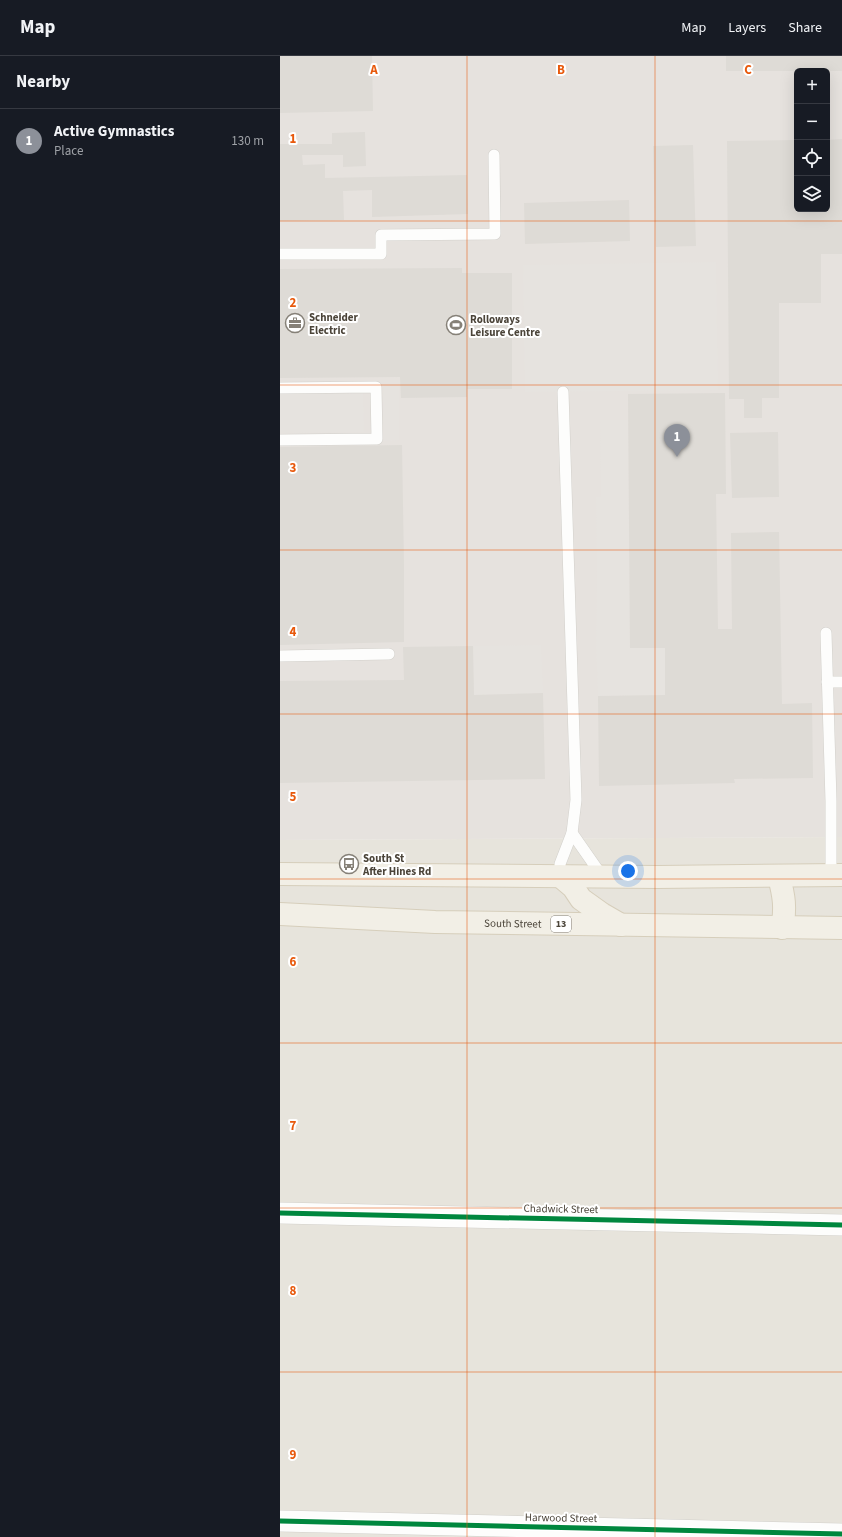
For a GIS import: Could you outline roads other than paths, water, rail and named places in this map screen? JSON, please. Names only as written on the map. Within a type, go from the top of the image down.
[{"type":"main road","points":[[280,874],[780,877],[836,875]]},
{"type":"main road","points":[[560,876],[572,887],[581,899],[602,914],[622,925]]},
{"type":"main road","points":[[780,877],[785,900],[785,914],[782,928]]},
{"type":"main road","name":"South Street","points":[[280,914],[435,922],[842,928]]},
{"type":"street","name":"Chadwick Street","points":[[280,1213],[842,1225]]},
{"type":"street","name":"Harwood Street","points":[[280,1522],[842,1534]]},
{"type":"lane","points":[[280,254],[381,254],[381,235],[495,234],[494,155]]},
{"type":"lane","points":[[280,388],[376,387],[377,439],[280,440]]},
{"type":"lane","points":[[560,876],[560,864],[572,833],[576,800],[563,392]]},
{"type":"lane","points":[[826,633],[831,801],[836,875]]},
{"type":"lane","points":[[280,656],[389,654]]},
{"type":"lane","points":[[827,682],[842,682]]},
{"type":"lane","points":[[572,833],[602,876]]},
{"type":"place","name":"Schneider Electric","points":[[295,323]]},
{"type":"place","name":"Rolloways Leisure Centre","points":[[456,325]]},
{"type":"place","name":"Active Gymnastics","points":[[677,457]]},
{"type":"place","name":"South St After Hines Rd","points":[[349,864]]}]
